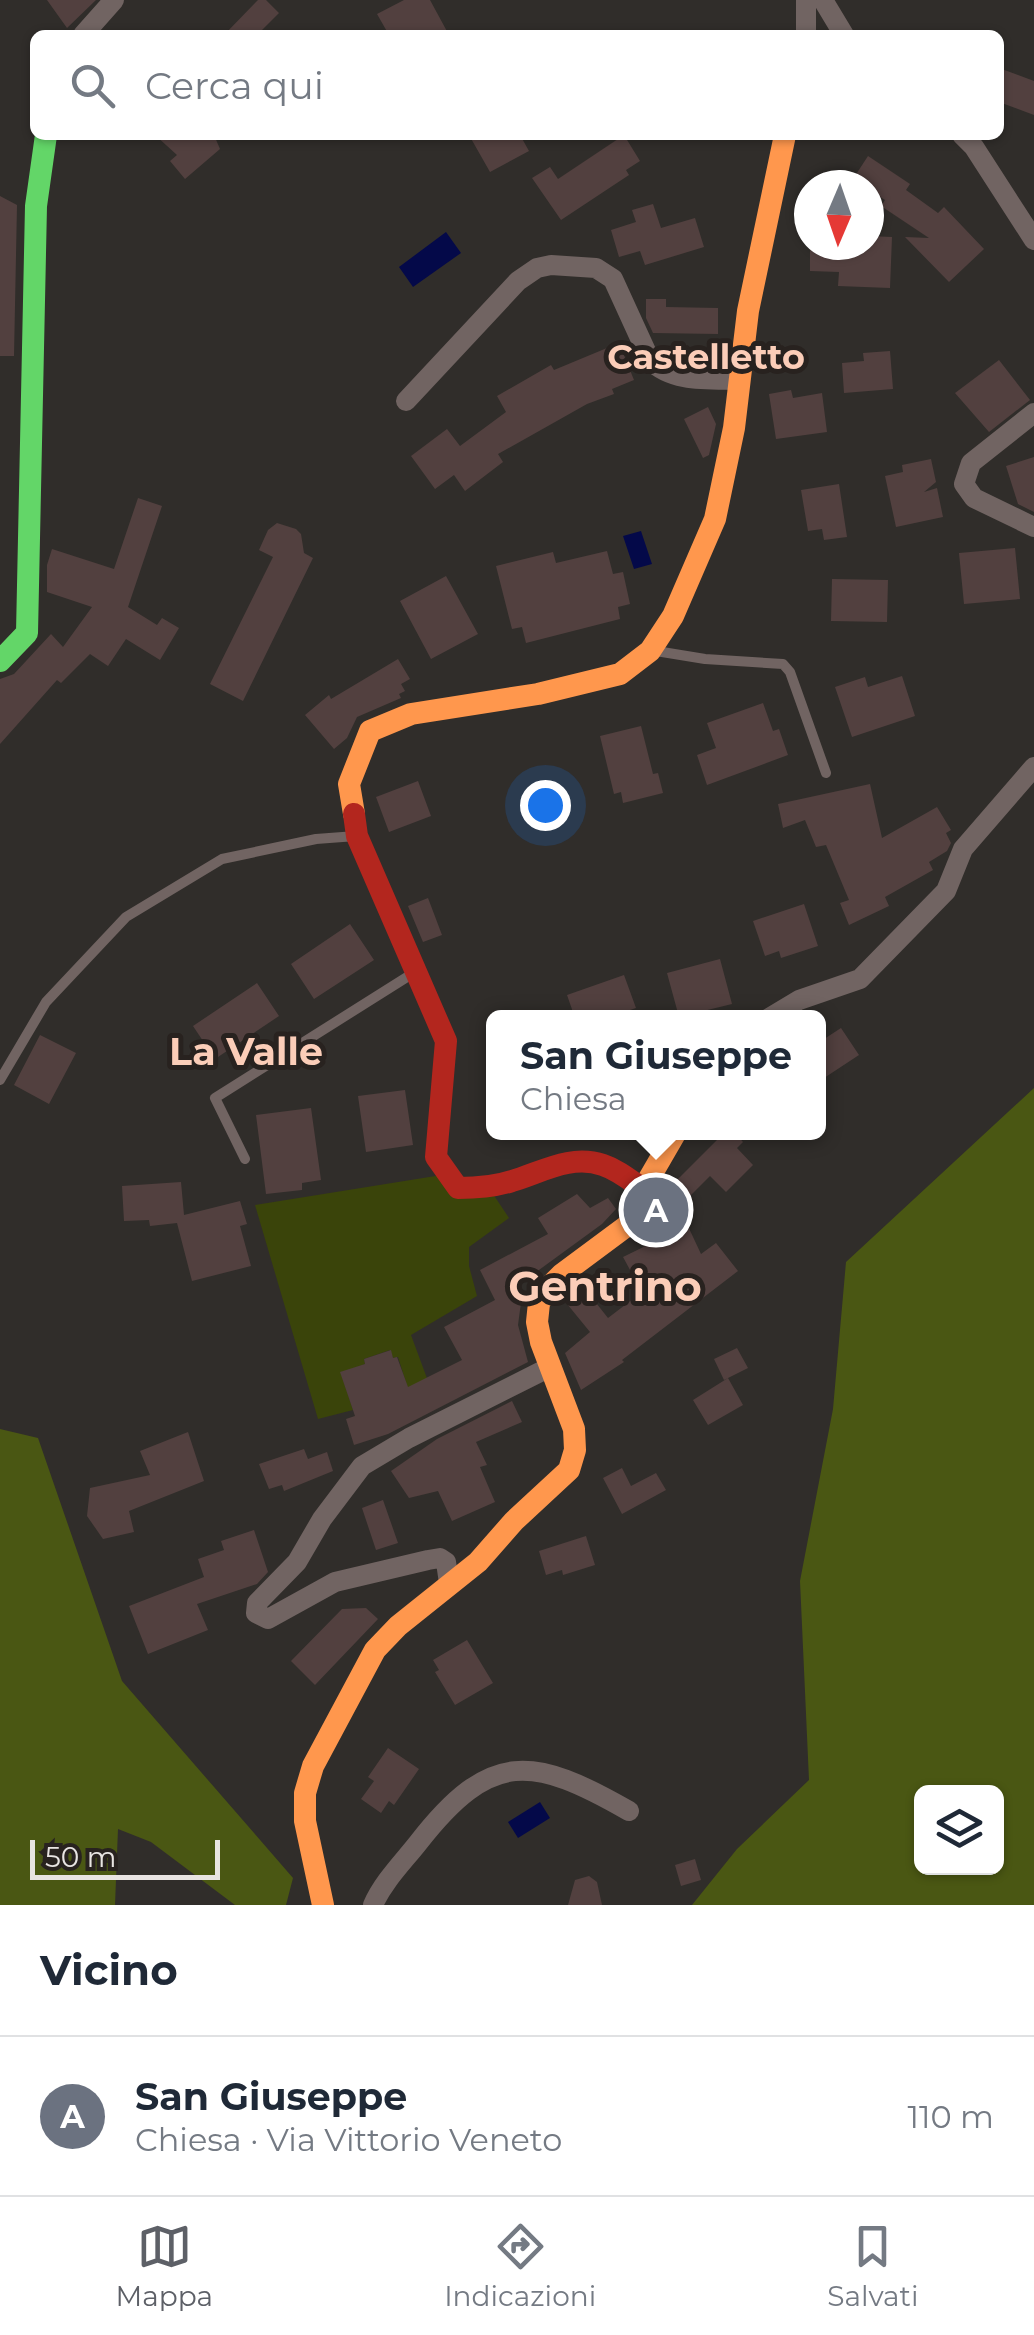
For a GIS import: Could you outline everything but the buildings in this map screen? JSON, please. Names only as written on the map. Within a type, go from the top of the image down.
[{"type":"street","points":[[88,30],[114,0]]},
{"type":"street","points":[[806,0],[806,30]]},
{"type":"street","points":[[822,0],[841,30]]},
{"type":"street","points":[[0,662],[27,633],[36,206],[45,140]]},
{"type":"street","points":[[643,1189],[614,1168],[580,1160],[489,1188],[458,1188],[436,1157],[446,1041],[356,836],[349,784],[370,731],[411,714],[538,694],[620,674],[650,650],[674,616],[715,519],[734,428],[748,311],[784,140]]},
{"type":"street","points":[[967,140],[1034,240]]},
{"type":"street","points":[[406,402],[518,281],[536,268],[551,265],[596,268],[613,279],[650,360],[660,370],[685,378],[740,380]]},
{"type":"street","points":[[1034,413],[971,463],[964,484],[974,498],[1034,527]]},
{"type":"street","points":[[782,1010],[799,1000],[860,979],[946,892],[962,849],[1034,767]]},
{"type":"street","points":[[323,1905],[306,1834],[305,1790],[316,1760],[376,1649],[478,1562],[570,1468],[576,1446],[572,1417],[550,1367],[536,1316],[539,1302],[548,1287],[630,1222],[643,1198],[643,1189],[671,1140]]},
{"type":"street","points":[[449,1583],[446,1562],[440,1558],[335,1582],[268,1618],[256,1612],[257,1603],[296,1562],[362,1466],[550,1367]]},
{"type":"street","points":[[373,1905],[444,1808],[486,1779],[536,1770],[561,1776],[630,1811]]},
{"type":"lane","points":[[650,650],[704,659],[783,664],[790,672],[826,773]]},
{"type":"lane","points":[[0,1080],[46,1002],[126,917],[222,859],[316,839],[356,836]]},
{"type":"lane","points":[[245,1159],[215,1098],[416,972]]},
{"type":"green space","points":[[1034,1088],[1034,1905],[692,1905],[737,1849],[809,1780],[800,1581],[833,1409],[846,1262]]},
{"type":"green space","points":[[448,1174],[489,1188],[509,1218],[469,1247],[469,1266],[477,1296],[411,1335],[428,1381],[408,1389],[398,1357],[393,1358],[390,1350],[341,1373],[353,1410],[318,1419],[255,1205]]},
{"type":"green space","points":[[0,1429],[38,1438],[122,1681],[293,1878],[286,1905],[235,1905],[151,1842],[118,1829],[115,1905],[0,1905]]},
{"type":"shaded area","points":[[446,232],[461,253],[413,287],[399,267]]},
{"type":"shaded area","points":[[641,531],[652,564],[634,569],[623,536]]},
{"type":"shaded area","points":[[540,1802],[550,1818],[518,1838],[508,1822]]},
{"type":"traffic: fast","points":[[0,661],[27,633],[36,206],[45,140]]},
{"type":"traffic: slow","points":[[354,814],[349,784],[370,731],[411,714],[538,694],[620,674],[650,651],[673,616],[715,519],[734,428],[748,311],[784,140]]},
{"type":"traffic: slow","points":[[323,1905],[305,1821],[305,1793],[313,1766],[375,1650],[398,1626],[478,1562],[514,1521],[569,1470],[575,1450],[574,1429],[541,1342],[539,1303],[562,1274],[628,1225],[671,1140]]},
{"type":"traffic: jam","points":[[354,814],[357,836],[446,1041],[436,1157],[458,1188],[499,1185],[557,1166],[591,1162],[608,1167],[643,1189]]},
{"type":"place","name":"San Giuseppe","points":[[656,1210]]},
{"type":"district","name":"Castelletto","points":[[706,357]]},
{"type":"district","name":"La Valle","points":[[246,1052]]},
{"type":"district","name":"Gentrino","points":[[605,1286]]}]
